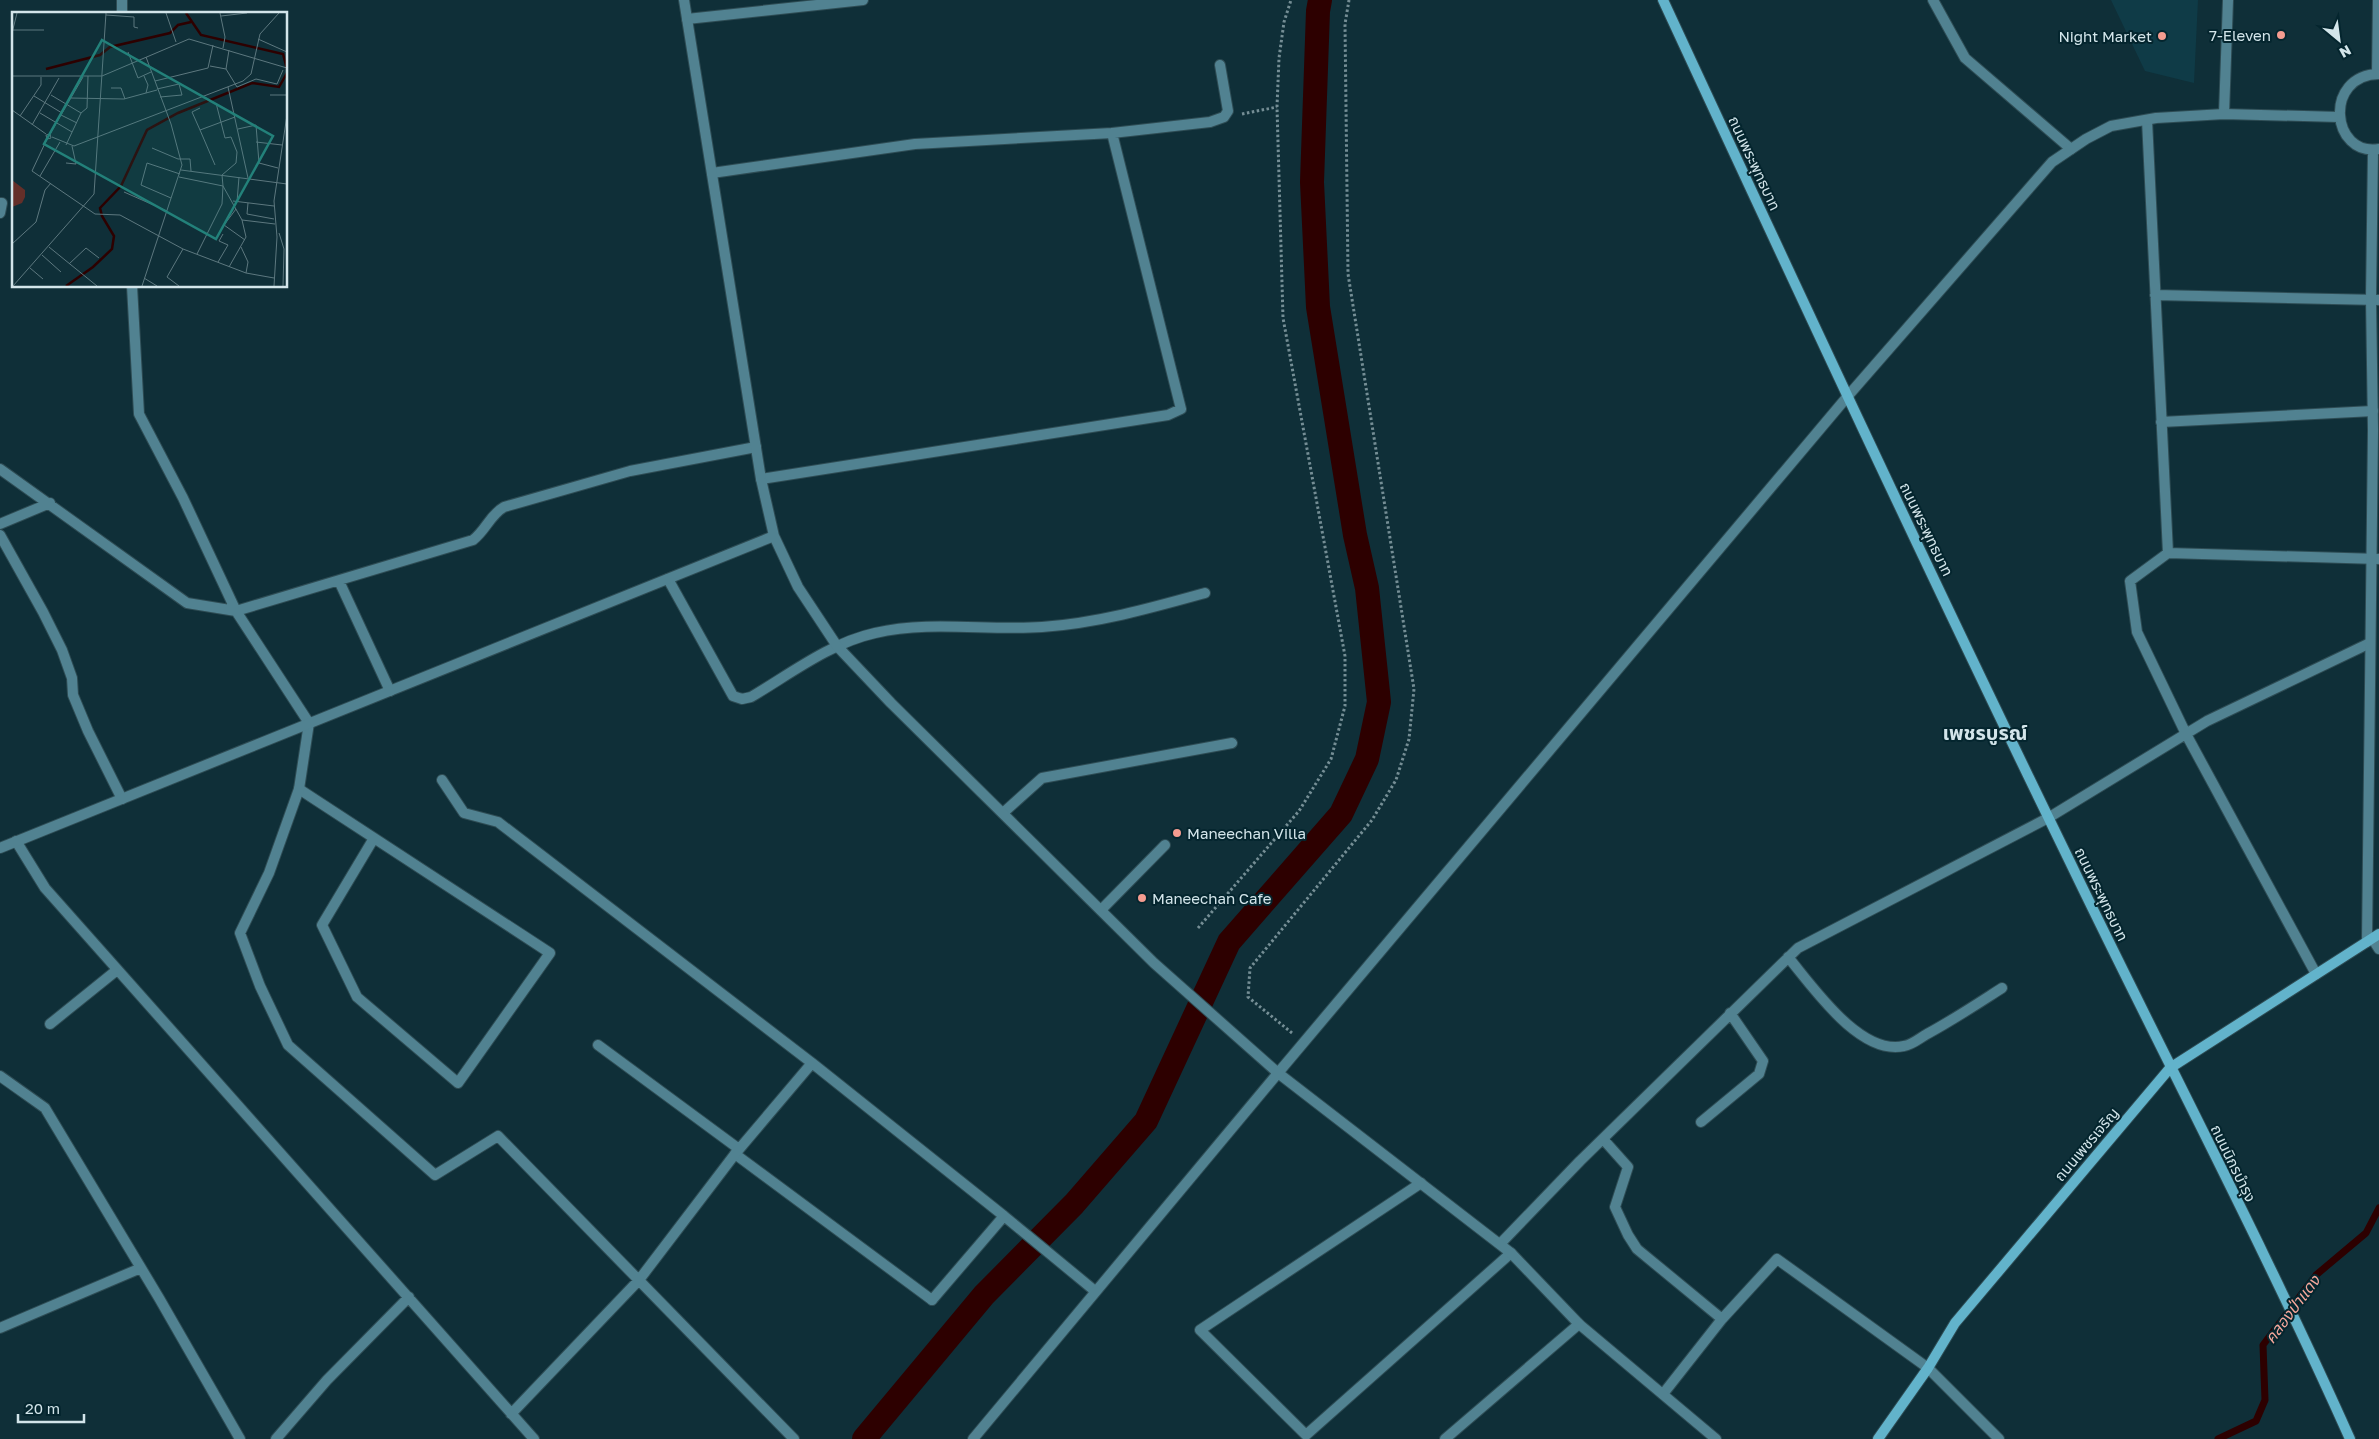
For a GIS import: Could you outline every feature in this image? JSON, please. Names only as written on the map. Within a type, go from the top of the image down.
[{"type":"main road","name":"ถนนพระพุทธบาท","points":[[1663,0],[1847,397],[2170,1068]]},
{"type":"main road","name":"ถนนเพชรเจริญ","points":[[1878,1439],[1928,1368],[1955,1323],[2170,1068],[2373,938]]},
{"type":"main road","name":"ถนนนิกรบำรุง","points":[[2170,1068],[2309,1348],[2350,1439]]},
{"type":"street","points":[[684,0],[761,479],[774,536],[798,588],[837,646],[1154,963],[1278,1073],[1511,1253],[1579,1324],[1716,1439]]},
{"type":"street","points":[[687,19],[863,0]]},
{"type":"street","points":[[1933,0],[1965,58],[2071,149]]},
{"type":"street","points":[[2378,0],[2378,74],[2356,80],[2347,89],[2340,104],[2339,117],[2347,136],[2361,147],[2376,150],[2373,411],[2376,430],[2375,559],[2370,643],[2373,938],[2379,949]]},
{"type":"street","points":[[2224,114],[2226,2]]},
{"type":"street","points":[[712,173],[915,144],[1112,133],[1210,122],[1224,117],[1228,111],[1220,65]]},
{"type":"street","points":[[973,1439],[1095,1291],[1847,397],[2052,162],[2111,126],[2147,120],[2224,114],[2339,117]]},
{"type":"street","points":[[2147,120],[2168,553]]},
{"type":"street","points":[[761,479],[1168,415],[1181,409],[1112,133]]},
{"type":"street","points":[[0,202],[2,203],[0,213]]},
{"type":"street","points":[[132,288],[139,414],[183,498],[236,611],[309,723],[299,788],[269,873],[240,933],[260,986],[288,1045],[435,1175],[498,1136],[794,1439]]},
{"type":"street","points":[[2155,295],[2375,300]]},
{"type":"street","points":[[2161,422],[2373,411]]},
{"type":"street","points":[[0,469],[187,603],[236,611],[473,540],[480,534],[496,511],[504,507],[630,471],[756,447]]},
{"type":"street","points":[[0,524],[50,503]]},
{"type":"street","points":[[0,535],[44,612],[62,650],[72,678],[73,695],[88,731],[122,799]]},
{"type":"street","points":[[0,848],[774,536]]},
{"type":"street","points":[[2316,974],[2186,734],[2137,632],[2130,581],[2168,553],[2375,559]]},
{"type":"street","points":[[668,579],[733,696],[742,699],[751,697],[837,646],[876,633],[970,625],[1041,627],[1107,620],[1205,592]]},
{"type":"street","points":[[339,581],[390,691]]},
{"type":"street","points":[[1500,1244],[1603,1139],[1798,948],[2048,818],[2207,721],[2370,643]]},
{"type":"street","points":[[1003,813],[1042,778],[1232,743]]},
{"type":"street","points":[[442,780],[464,814],[498,822],[812,1063],[1095,1291]]},
{"type":"street","points":[[299,788],[550,953],[458,1083],[357,997],[322,925],[374,838]]},
{"type":"street","points":[[16,841],[45,888],[534,1439]]},
{"type":"street","points":[[1101,910],[1165,845]]},
{"type":"street","points":[[1788,957],[1847,1024],[1873,1043],[1887,1048],[1905,1046],[1962,1014],[2002,988]]},
{"type":"street","points":[[50,1024],[117,970]]},
{"type":"street","points":[[1701,1122],[1759,1074],[1762,1061],[1730,1014]]},
{"type":"street","points":[[598,1045],[932,1300],[1004,1216]]},
{"type":"street","points":[[512,1414],[640,1280],[737,1152],[812,1063]]},
{"type":"street","points":[[0,1076],[45,1108],[240,1439]]},
{"type":"street","points":[[1603,1139],[1628,1167],[1615,1207],[1637,1249],[1722,1319]]},
{"type":"street","points":[[1421,1183],[1200,1330],[1306,1435],[1511,1253]]},
{"type":"street","points":[[1663,1394],[1722,1319],[1777,1259],[1928,1368],[1999,1439]]},
{"type":"street","points":[[0,1328],[141,1268]]},
{"type":"street","points":[[276,1439],[327,1380],[409,1297]]},
{"type":"street","points":[[1445,1439],[1579,1324]]},
{"type":"path","points":[[1198,928],[1299,811],[1331,759],[1345,706],[1344,656],[1283,318],[1277,108],[1279,58],[1284,22],[1291,0]]},
{"type":"path","points":[[1304,1042],[1248,997],[1250,968],[1372,820],[1396,780],[1409,738],[1414,689],[1348,274],[1345,24],[1349,0]]},
{"type":"path","points":[[1224,117],[1277,108]]},
{"type":"shaded area","name":"Night Market","points":[[2111,0],[2198,0],[2194,83],[2145,71]]},
{"type":"waterway","points":[[864,1439],[984,1295],[1074,1204],[1146,1121],[1229,942],[1341,814],[1367,759],[1379,702],[1367,588],[1355,535],[1318,307],[1312,182],[1318,11],[1320,0]]},
{"type":"waterway","name":"คลองป่าแดง","points":[[2218,1439],[2256,1421],[2265,1400],[2263,1345],[2316,1275],[2366,1233],[2379,1208]]},
{"type":"place","name":"7-Eleven","points":[[2281,35]]},
{"type":"place","name":"Night Market","points":[[2162,36]]},
{"type":"place","name":"Maneechan Villa","points":[[1177,833]]},
{"type":"place","name":"Maneechan Cafe","points":[[1142,898]]},
{"type":"district","name":"เพชรบูรณ์","points":[[1985,732]]}]
